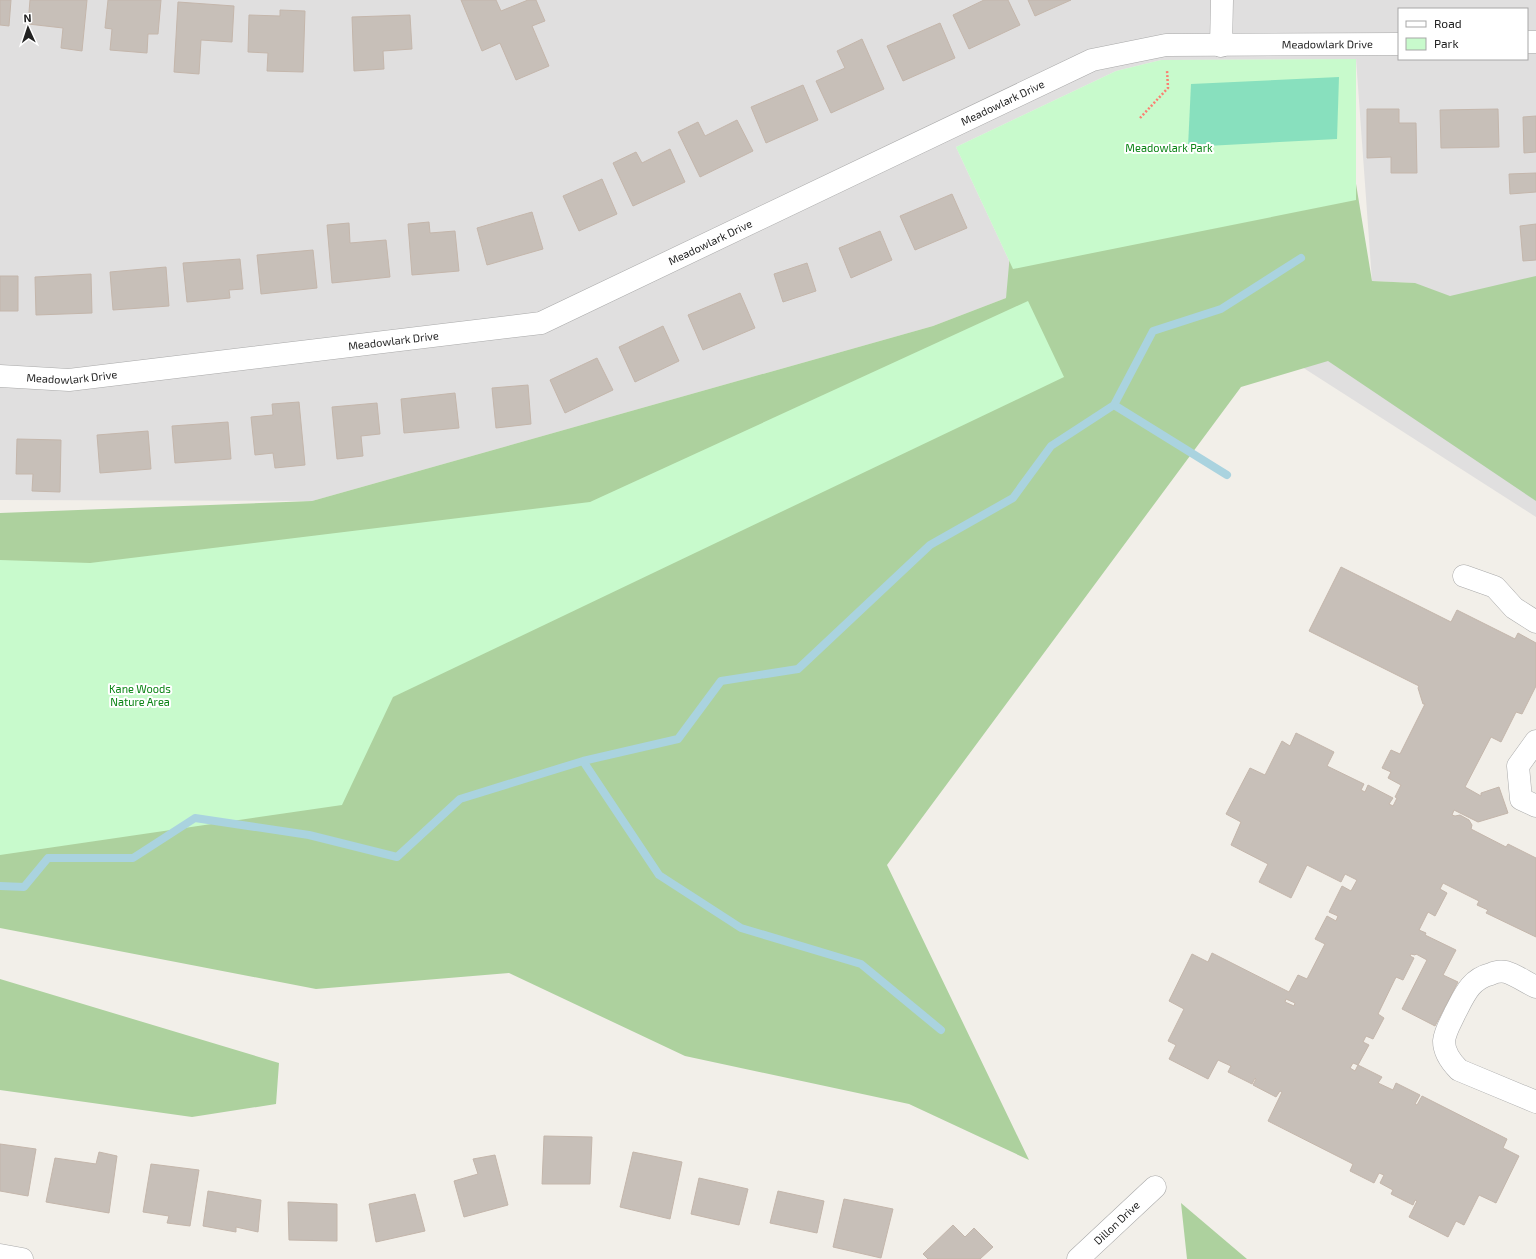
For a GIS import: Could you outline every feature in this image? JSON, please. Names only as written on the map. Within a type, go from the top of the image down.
[{"type":"street","points":[[1221,46],[1222,0]]},
{"type":"street","name":"Meadowlark Drive","points":[[0,376],[69,380],[541,324],[1092,60],[1166,45],[1221,46],[1398,44]]},
{"type":"street","points":[[1464,576],[1495,587],[1514,608],[1536,622]]},
{"type":"street","points":[[1536,741],[1518,766],[1521,799],[1536,806]]},
{"type":"street","points":[[1536,987],[1506,972],[1495,972],[1484,975],[1474,981],[1467,989],[1447,1030],[1444,1041],[1446,1052],[1451,1062],[1459,1070],[1536,1102]]},
{"type":"street","name":"Dillon Drive","points":[[1078,1259],[1155,1187]]},
{"type":"street","points":[[0,1255],[22,1259]]},
{"type":"path","points":[[1140,118],[1168,88],[1166,45]]},
{"type":"shaded area","points":[[0,0],[1536,0],[1536,517],[1238,326],[1413,283],[1372,281],[1356,59],[1161,60],[1116,71],[956,147],[1013,269],[1006,298],[933,326],[312,501],[0,500]]},
{"type":"green space","name":"Meadowlark Park","points":[[1356,59],[1356,200],[1013,269],[956,147],[1116,71],[1161,60]]},
{"type":"green space","points":[[1339,77],[1337,139],[1188,147],[1191,84]]},
{"type":"green space","points":[[1345,117],[1372,281],[1415,283],[1450,296],[1536,276],[1536,501],[1328,361],[1241,387],[887,865],[1029,1160],[909,1104],[685,1056],[509,973],[316,989],[0,928],[0,513],[312,501],[933,326],[1006,298],[1016,187]]},
{"type":"green space","name":"Kane Woods Nature Area","points":[[1028,301],[1064,377],[393,697],[342,805],[0,855],[0,560],[90,563],[590,502]]},
{"type":"green space","points":[[0,979],[279,1063],[276,1104],[192,1117],[0,1090]]},
{"type":"green space","points":[[1181,1203],[1247,1259],[1187,1259]]},
{"type":"building","points":[[0,0],[11,0],[9,26],[0,25]]},
{"type":"building","points":[[30,0],[87,0],[82,51],[61,48],[63,28],[28,24]]},
{"type":"building","points":[[108,0],[161,0],[158,34],[148,34],[147,53],[110,50],[112,29],[105,28]]},
{"type":"building","points":[[461,0],[496,0],[501,11],[528,0],[536,0],[545,21],[532,26],[549,66],[516,80],[500,43],[482,51]]},
{"type":"building","points":[[984,0],[1008,0],[1020,25],[969,49],[953,15]]},
{"type":"building","points":[[1028,0],[1071,0],[1035,16]]},
{"type":"building","points":[[178,2],[234,6],[232,42],[201,40],[199,74],[174,72]]},
{"type":"building","points":[[280,10],[305,11],[303,72],[267,71],[268,53],[248,52],[249,15],[280,16]]},
{"type":"building","points":[[410,15],[412,49],[383,51],[384,69],[354,71],[352,17]]},
{"type":"building","points":[[940,23],[955,58],[903,81],[887,46]]},
{"type":"building","points":[[862,39],[884,89],[831,113],[816,81],[845,68],[837,51]]},
{"type":"building","points":[[803,85],[818,120],[766,143],[751,107]]},
{"type":"building","points":[[1367,109],[1399,109],[1399,123],[1416,123],[1417,173],[1391,173],[1391,157],[1367,158]]},
{"type":"building","points":[[1498,109],[1499,147],[1441,148],[1440,110]]},
{"type":"building","points":[[1536,116],[1536,152],[1524,153],[1523,117]]},
{"type":"building","points":[[737,120],[753,151],[700,177],[678,132],[698,122],[705,136]]},
{"type":"building","points":[[670,149],[685,182],[633,206],[613,163],[636,152],[642,163]]},
{"type":"building","points":[[1536,173],[1536,192],[1510,194],[1509,174]]},
{"type":"building","points":[[602,179],[617,214],[579,231],[563,196]]},
{"type":"building","points":[[952,194],[967,228],[915,250],[900,216]]},
{"type":"building","points":[[532,212],[543,249],[487,265],[477,228]]},
{"type":"building","points":[[429,222],[430,233],[455,231],[459,271],[412,275],[408,224]]},
{"type":"building","points":[[349,223],[350,243],[386,240],[390,277],[332,283],[327,225]]},
{"type":"building","points":[[1536,224],[1536,260],[1523,261],[1520,226]]},
{"type":"building","points":[[880,231],[892,260],[851,278],[839,248]]},
{"type":"building","points":[[313,250],[317,288],[261,294],[257,255]]},
{"type":"building","points":[[240,259],[243,289],[229,290],[230,298],[187,302],[183,263]]},
{"type":"building","points":[[807,263],[816,291],[783,302],[774,274]]},
{"type":"building","points":[[166,267],[169,306],[113,310],[110,272]]},
{"type":"building","points":[[91,274],[92,313],[36,315],[35,277]]},
{"type":"building","points":[[0,276],[18,276],[18,311],[0,311]]},
{"type":"building","points":[[740,293],[755,328],[703,350],[688,315]]},
{"type":"building","points":[[663,326],[679,361],[635,382],[619,347]]},
{"type":"building","points":[[597,358],[613,390],[565,413],[550,380]]},
{"type":"building","points":[[528,385],[531,424],[496,428],[492,388]]},
{"type":"building","points":[[455,393],[459,428],[404,433],[401,399]]},
{"type":"building","points":[[299,402],[305,465],[275,468],[273,453],[255,455],[251,417],[273,415],[272,404]]},
{"type":"building","points":[[377,403],[380,434],[361,436],[363,456],[337,459],[332,407]]},
{"type":"building","points":[[228,422],[231,459],[175,463],[172,426]]},
{"type":"building","points":[[148,431],[151,469],[100,473],[97,435]]},
{"type":"building","points":[[17,439],[61,440],[60,492],[32,491],[33,474],[16,474]]},
{"type":"building","points":[[1341,567],[1451,622],[1457,610],[1515,639],[1518,633],[1536,643],[1536,686],[1522,714],[1516,712],[1501,742],[1491,737],[1465,787],[1481,796],[1481,793],[1499,787],[1508,813],[1478,822],[1454,810],[1452,815],[1460,815],[1469,820],[1472,825],[1471,829],[1506,847],[1508,844],[1536,858],[1536,937],[1486,913],[1488,910],[1477,905],[1479,901],[1443,883],[1440,889],[1447,893],[1435,916],[1428,912],[1419,930],[1426,933],[1425,935],[1456,950],[1443,975],[1458,982],[1435,1026],[1402,1009],[1427,960],[1416,954],[1411,954],[1410,956],[1414,958],[1403,980],[1396,977],[1378,1014],[1384,1018],[1373,1039],[1366,1036],[1363,1042],[1369,1045],[1358,1065],[1382,1077],[1378,1083],[1393,1090],[1396,1083],[1420,1095],[1415,1104],[1417,1105],[1422,1096],[1507,1139],[1503,1148],[1519,1156],[1496,1203],[1479,1195],[1464,1225],[1456,1221],[1448,1237],[1409,1217],[1417,1201],[1415,1200],[1413,1205],[1391,1194],[1393,1190],[1380,1183],[1384,1175],[1379,1173],[1374,1183],[1350,1171],[1353,1164],[1268,1121],[1282,1092],[1280,1091],[1276,1097],[1253,1085],[1256,1079],[1255,1078],[1252,1084],[1228,1072],[1231,1066],[1218,1060],[1208,1079],[1169,1059],[1176,1045],[1168,1041],[1184,1009],[1169,1001],[1192,954],[1208,962],[1212,953],[1289,992],[1298,975],[1307,979],[1325,944],[1315,939],[1327,916],[1336,921],[1338,916],[1329,912],[1342,886],[1351,891],[1357,880],[1345,874],[1341,882],[1307,865],[1291,898],[1259,882],[1268,864],[1231,845],[1241,822],[1226,814],[1250,768],[1265,775],[1282,741],[1290,746],[1296,733],[1334,752],[1327,766],[1364,784],[1361,790],[1365,792],[1368,785],[1393,798],[1389,804],[1393,806],[1397,798],[1395,797],[1401,785],[1388,778],[1391,772],[1382,768],[1391,750],[1400,754],[1425,704],[1423,704],[1418,688],[1419,686],[1309,631]],"holes":[[[1286,999],[1295,1003],[1294,1006],[1285,1002]],[[1353,1063],[1358,1065],[1355,1071],[1350,1068]]]},
{"type":"building","points":[[544,1136],[592,1137],[590,1184],[542,1184]]},
{"type":"building","points":[[0,1144],[36,1149],[28,1196],[0,1191]]},
{"type":"building","points":[[99,1152],[117,1156],[109,1213],[46,1202],[55,1158],[96,1164]]},
{"type":"building","points":[[633,1152],[682,1162],[670,1219],[620,1207]]},
{"type":"building","points":[[495,1155],[508,1205],[464,1217],[454,1181],[478,1174],[473,1159]]},
{"type":"building","points":[[151,1164],[199,1170],[190,1226],[167,1223],[169,1216],[143,1212]]},
{"type":"building","points":[[699,1178],[748,1189],[739,1225],[691,1214]]},
{"type":"building","points":[[208,1191],[261,1200],[258,1232],[236,1227],[236,1232],[203,1226]]},
{"type":"building","points":[[778,1191],[824,1201],[817,1233],[770,1223]]},
{"type":"building","points":[[415,1194],[425,1231],[376,1242],[369,1204]]},
{"type":"building","points":[[844,1199],[893,1209],[881,1258],[833,1247]]},
{"type":"building","points":[[288,1202],[337,1204],[337,1241],[289,1240]]},
{"type":"building","points":[[953,1225],[965,1237],[974,1228],[993,1247],[980,1259],[928,1259],[923,1254]]},
{"type":"waterway","points":[[0,886],[24,887],[48,858],[133,858],[195,818],[309,835],[397,857],[460,799],[583,761],[678,739],[721,681],[798,669],[930,545],[1013,498],[1051,446],[1114,405],[1153,331],[1221,309],[1301,258]]},
{"type":"waterway","points":[[1114,405],[1227,475]]},
{"type":"waterway","points":[[583,761],[659,875],[741,928],[861,964],[941,1030]]}]
